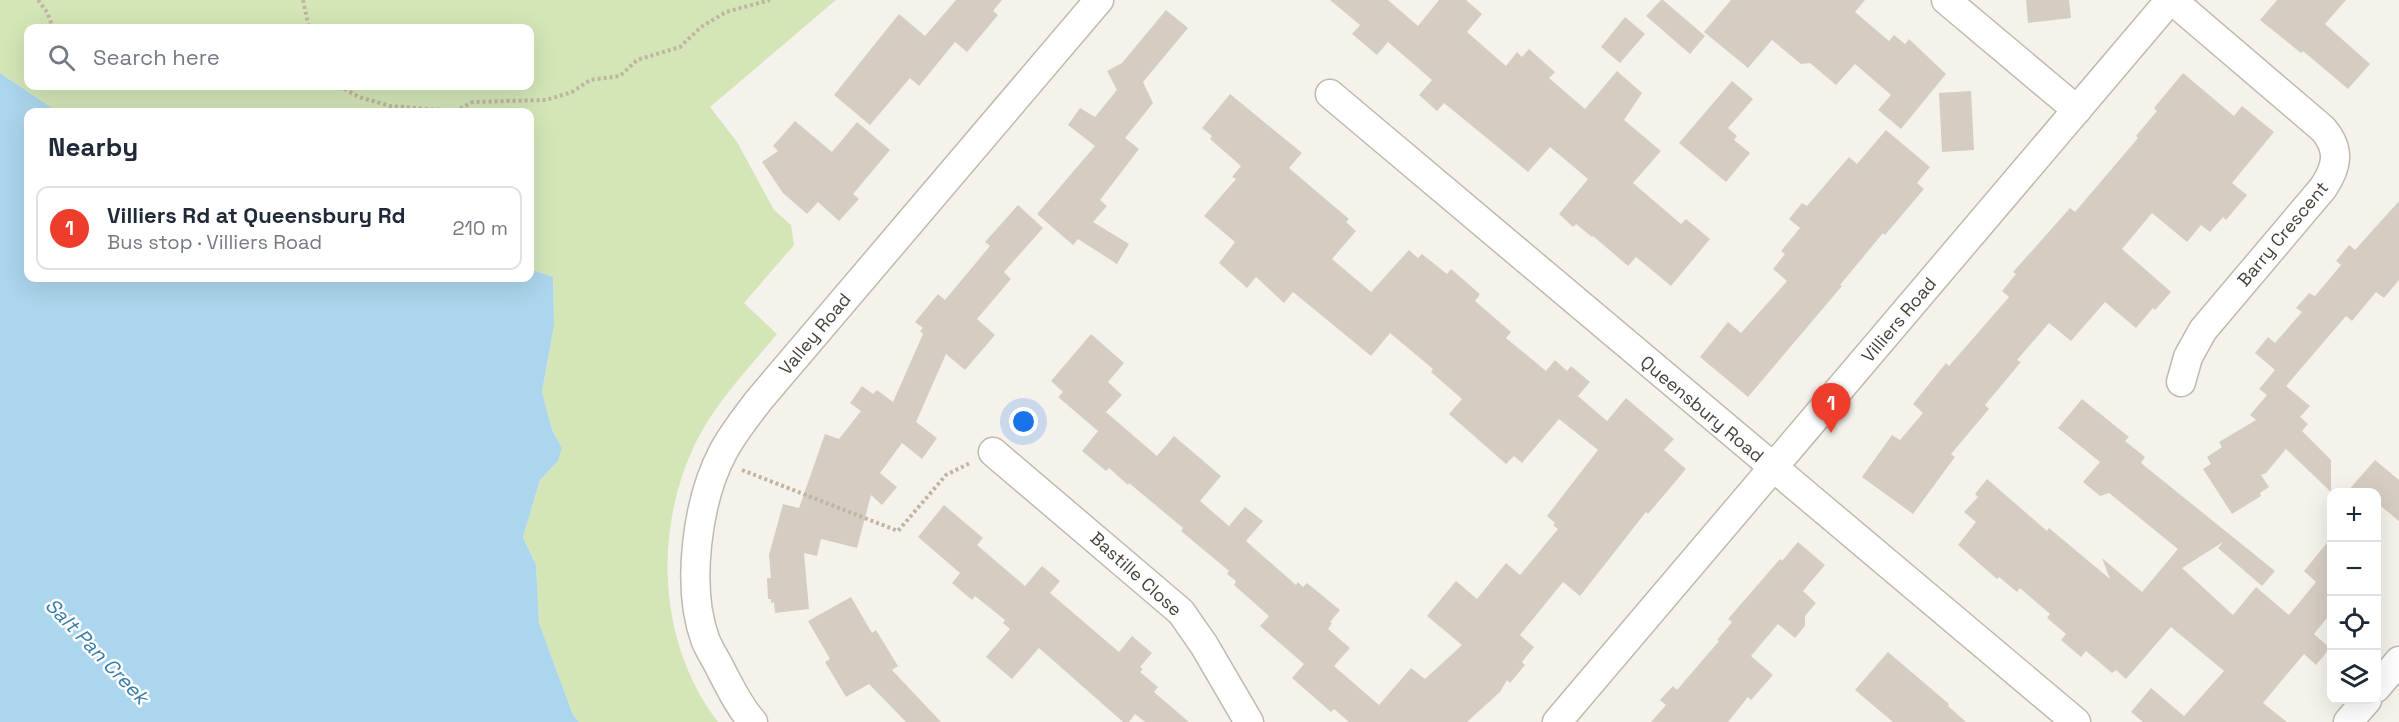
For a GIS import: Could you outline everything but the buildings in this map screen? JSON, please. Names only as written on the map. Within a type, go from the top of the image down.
[{"type":"street","name":"Valley Road","points":[[753,722],[735,697],[705,639],[699,611],[696,580],[697,554],[707,491],[719,461],[735,432],[759,400],[1099,0]]},
{"type":"street","points":[[1946,0],[2077,110]]},
{"type":"street","name":"Villiers Road","points":[[1557,722],[2171,0]]},
{"type":"street","name":"Barry Crescent","points":[[2171,0],[2323,129],[2331,138],[2336,151],[2336,164],[2323,188],[2194,343],[2181,382]]},
{"type":"street","name":"Queensbury Road","points":[[1330,94],[2076,722]]},
{"type":"street","name":"Bastille Close","points":[[993,452],[1181,612],[1204,645],[1249,722]]},
{"type":"street","points":[[2381,682],[2399,662]]},
{"type":"street","points":[[2348,722],[2363,704]]},
{"type":"path","points":[[38,0],[47,12],[52,24]]},
{"type":"path","points":[[303,0],[308,24]]},
{"type":"path","points":[[461,108],[473,102],[546,99],[572,92],[590,80],[620,76],[637,60],[680,48],[700,27],[726,12],[770,0]]},
{"type":"path","points":[[346,90],[359,97],[390,106],[416,108]]},
{"type":"path","points":[[719,461],[898,531],[946,475],[993,452]]},
{"type":"green space","points":[[0,0],[836,0],[710,107],[737,142],[774,210],[791,225],[794,245],[744,303],[777,334],[734,385],[705,426],[683,474],[673,510],[668,547],[668,584],[673,621],[683,657],[698,691],[718,722],[579,722],[573,715],[539,623],[536,565],[523,537],[540,480],[558,461],[562,448],[552,430],[542,392],[554,325],[553,277],[534,270],[534,108],[52,108],[25,90],[534,90],[534,24],[24,24],[24,89],[0,73]]},
{"type":"water","name":"Salt Pan Creek","points":[[0,73],[52,108],[24,108],[24,282],[534,282],[534,270],[553,277],[554,325],[542,392],[552,430],[562,448],[558,461],[540,480],[523,537],[536,565],[539,623],[573,715],[579,722],[0,722]]},
{"type":"place","name":"Villiers Rd at Queensbury Rd","points":[[1831,433]]}]
